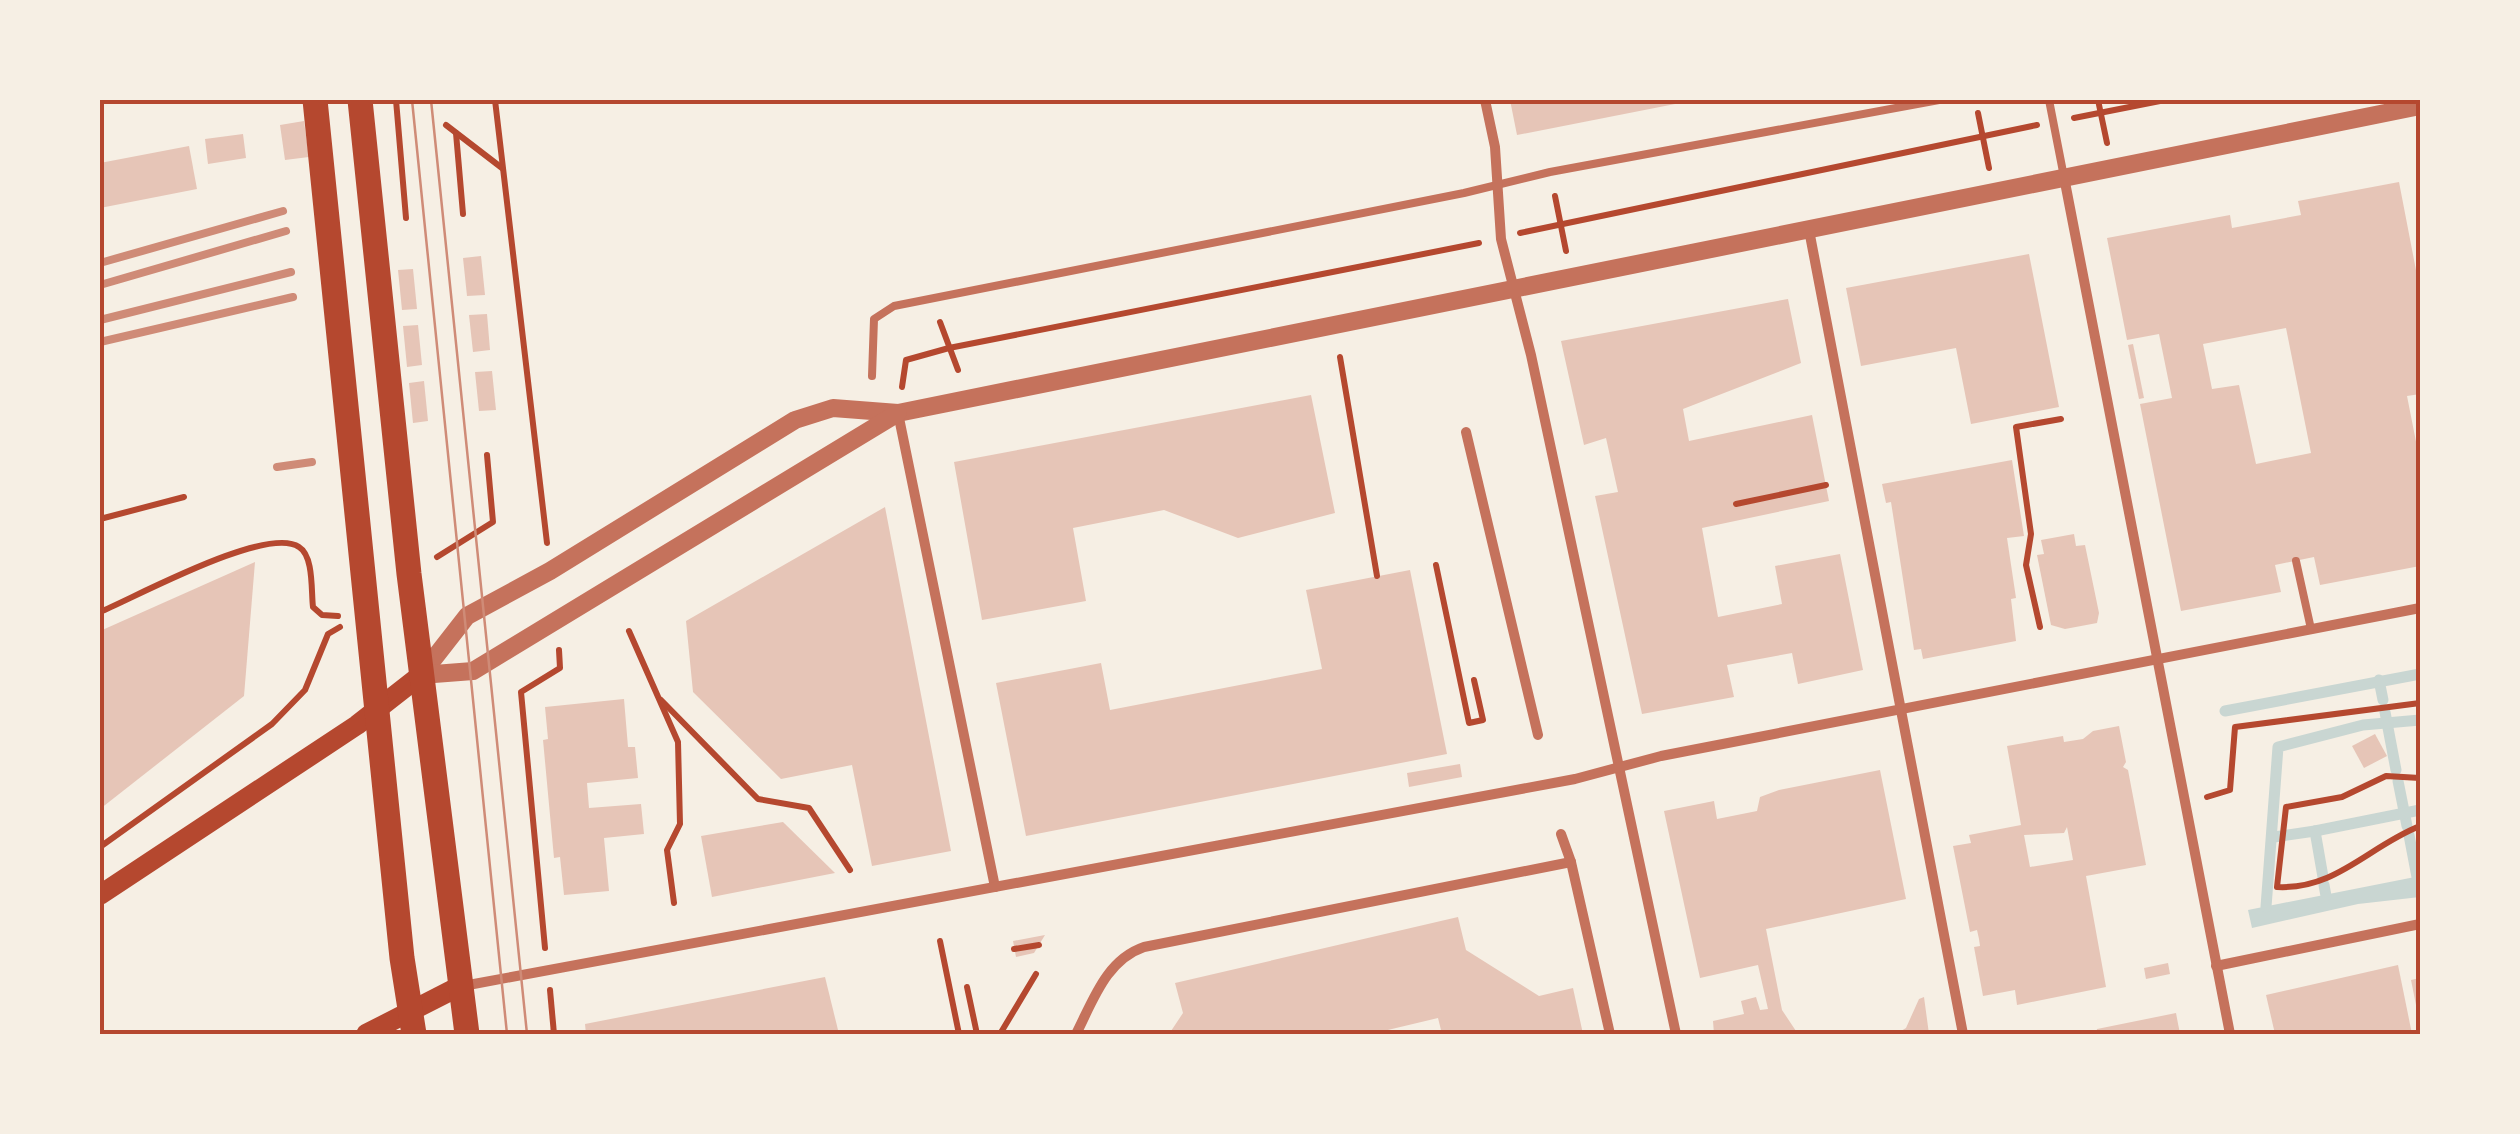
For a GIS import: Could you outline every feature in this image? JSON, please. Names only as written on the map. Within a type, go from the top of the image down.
[{"type":"main road","points":[[315,100],[412,1022]]},
{"type":"main road","points":[[360,100],[421,675],[466,1034]]},
{"type":"main road","points":[[100,895],[377,711],[421,675]]},
{"type":"main road","points":[[366,1034],[412,1022],[460,986]]},
{"type":"street","points":[[1485,100],[1501,239],[1531,354],[1676,1034]]},
{"type":"street","points":[[421,675],[468,616],[550,571],[795,420],[833,408],[898,413],[2420,106]]},
{"type":"street","points":[[2064,177],[2230,1034]]},
{"type":"street","points":[[1809,230],[1963,1034]]},
{"type":"street","points":[[421,675],[474,671],[898,413]]},
{"type":"street","points":[[898,413],[994,887]]},
{"type":"street","points":[[1466,432],[1538,735]]},
{"type":"street","points":[[460,986],[1575,779],[2420,608]]},
{"type":"street","points":[[1560,834],[1572,862],[1610,1034]]},
{"type":"street","points":[[1076,1034],[1108,974],[1126,953],[1572,862]]},
{"type":"street","points":[[2216,966],[2420,924]]},
{"type":"lane","points":[[872,376],[874,319],[894,306],[1464,194],[1497,182],[1939,100]]},
{"type":"lane","points":[[2049,100],[2064,177]]},
{"type":"lane","points":[[2296,561],[2311,630]]},
{"type":"path","points":[[396,100],[406,219]]},
{"type":"path","points":[[495,100],[546,533]]},
{"type":"path","points":[[2098,100],[2107,145]]},
{"type":"path","points":[[2064,120],[2166,100]]},
{"type":"path","points":[[1978,113],[1989,168]]},
{"type":"path","points":[[446,125],[503,169]]},
{"type":"path","points":[[906,360],[2021,128]]},
{"type":"path","points":[[456,133],[463,214]]},
{"type":"path","points":[[1555,196],[1566,252]]},
{"type":"path","points":[[940,322],[958,370]]},
{"type":"path","points":[[1340,356],[1377,576]]},
{"type":"path","points":[[2040,627],[2026,564],[2031,534],[2016,427],[2061,419]]},
{"type":"path","points":[[449,550],[494,522],[487,456]]},
{"type":"path","points":[[1736,504],[1826,485]]},
{"type":"path","points":[[100,519],[184,497]]},
{"type":"path","points":[[100,612],[257,544],[286,544],[300,547],[307,558],[312,608],[322,615],[338,616]]},
{"type":"path","points":[[1436,565],[1469,723],[1483,720],[1474,680]]},
{"type":"path","points":[[100,847],[272,724],[304,690],[328,634],[347,624]]},
{"type":"path","points":[[629,630],[678,742],[680,824],[668,850],[674,902]]},
{"type":"path","points":[[546,956],[521,692],[560,668],[558,645]]},
{"type":"path","points":[[656,696],[758,799],[809,808],[850,870]]},
{"type":"path","points":[[2222,793],[2230,790],[2235,727],[2420,703]]},
{"type":"path","points":[[2420,778],[2386,776],[2342,797],[2286,807],[2278,888],[2331,879],[2390,840],[2420,826]]},
{"type":"path","points":[[940,941],[959,1034]]},
{"type":"path","points":[[1014,949],[1039,945]]},
{"type":"path","points":[[1000,1034],[1036,974]]},
{"type":"path","points":[[967,987],[977,1034]]},
{"type":"path","points":[[550,989],[554,1034]]},
{"type":"shaded area","points":[[2420,876],[2420,897],[2358,904],[2252,928],[2248,910]]},
{"type":"building","points":[[1510,100],[1676,100],[1675,104],[1517,135]]},
{"type":"building","points":[[304,121],[309,157],[285,160],[280,125]]},
{"type":"building","points":[[243,134],[246,158],[208,164],[205,139]]},
{"type":"building","points":[[189,146],[197,189],[100,208],[100,163]]},
{"type":"building","points":[[2399,182],[2420,291],[2420,394],[2407,396],[2420,462],[2420,566],[2320,585],[2314,557],[2275,565],[2281,592],[2181,611],[2140,404],[2172,398],[2159,334],[2127,340],[2107,238],[2230,215],[2232,228],[2301,215],[2298,201]],"holes":[[[2286,328],[2311,453],[2256,464],[2239,385],[2212,389],[2203,344]]]},
{"type":"building","points":[[2029,254],[2059,407],[1971,424],[1956,348],[1861,366],[1846,288]]},
{"type":"building","points":[[481,256],[485,295],[467,296],[463,258]]},
{"type":"building","points":[[413,269],[417,309],[402,310],[398,270]]},
{"type":"building","points":[[1788,299],[1801,363],[1683,409],[1689,441],[1812,415],[1829,501],[1702,528],[1718,617],[1782,604],[1775,566],[1840,554],[1863,670],[1798,684],[1792,653],[1727,665],[1734,697],[1642,714],[1595,496],[1618,492],[1606,438],[1584,445],[1561,341]]},
{"type":"building","points":[[487,314],[490,350],[473,352],[469,315]]},
{"type":"building","points":[[418,325],[422,365],[407,367],[403,326]]},
{"type":"building","points":[[2133,344],[2144,398],[2139,399],[2128,345]]},
{"type":"building","points":[[492,371],[496,410],[479,411],[475,372]]},
{"type":"building","points":[[424,381],[428,421],[413,423],[409,383]]},
{"type":"building","points":[[1311,395],[1335,513],[1238,538],[1164,510],[1073,528],[1086,601],[982,620],[954,462]]},
{"type":"building","points":[[2012,460],[2024,536],[2007,538],[2016,598],[2011,599],[2016,641],[1923,659],[1921,649],[1914,650],[1891,502],[1886,503],[1882,484]]},
{"type":"building","points":[[885,507],[951,851],[872,866],[852,765],[781,779],[693,692],[686,621]]},
{"type":"building","points":[[2074,534],[2076,546],[2085,545],[2099,613],[2097,623],[2065,629],[2051,625],[2037,555],[2044,554],[2041,540]]},
{"type":"building","points":[[255,562],[244,696],[100,809],[100,631]]},
{"type":"building","points":[[1410,570],[1447,754],[1026,836],[996,683],[1101,663],[1110,710],[1322,669],[1306,590]]},
{"type":"building","points":[[624,699],[628,747],[635,747],[638,778],[587,783],[589,808],[641,804],[644,834],[604,838],[609,891],[564,895],[560,857],[554,858],[543,740],[548,739],[545,707]]},
{"type":"building","points":[[2119,726],[2126,762],[2123,767],[2128,770],[2146,865],[2086,876],[2106,987],[2017,1005],[2015,990],[1983,996],[1974,947],[1980,946],[1979,939],[1977,930],[1970,932],[1953,846],[1971,843],[1969,835],[2021,825],[2007,746],[2063,736],[2064,742],[2083,739],[2093,731]],"holes":[[[2067,827],[2073,860],[2030,867],[2024,835],[2064,833]]]},
{"type":"building","points":[[2375,734],[2387,756],[2364,768],[2352,746]]},
{"type":"building","points":[[1460,764],[1462,777],[1409,787],[1407,773]]},
{"type":"building","points":[[1880,770],[1906,899],[1766,929],[1782,1010],[1798,1034],[1714,1034],[1713,1021],[1744,1014],[1741,1001],[1756,997],[1760,1010],[1768,1009],[1758,965],[1700,978],[1664,811],[1714,801],[1717,819],[1757,811],[1760,797],[1779,790]]},
{"type":"building","points":[[783,822],[835,873],[712,897],[701,836]]},
{"type":"building","points":[[1458,917],[1466,950],[1539,996],[1573,988],[1583,1034],[1442,1034],[1438,1018],[1371,1034],[1169,1034],[1183,1013],[1175,983]]},
{"type":"building","points":[[1045,935],[1034,953],[1016,957],[1013,941]]},
{"type":"building","points":[[2168,963],[2170,974],[2146,979],[2144,968]]},
{"type":"building","points":[[2398,965],[2412,1034],[2275,1034],[2266,995]]},
{"type":"building","points":[[825,977],[839,1034],[586,1034],[585,1024]]},
{"type":"building","points":[[2420,978],[2420,1015],[2418,1015],[2411,980]]},
{"type":"building","points":[[1924,997],[1929,1034],[1896,1034],[1906,1028],[1919,999]]},
{"type":"building","points":[[2176,1013],[2180,1034],[2096,1034],[2097,1029]]},
{"type":"waterway","points":[[2225,711],[2420,674]]},
{"type":"waterway","points":[[2379,680],[2383,700]]},
{"type":"waterway","points":[[2385,712],[2396,770]]},
{"type":"waterway","points":[[2266,907],[2278,747],[2363,725],[2420,720]]},
{"type":"waterway","points":[[2398,781],[2407,826]]},
{"type":"waterway","points":[[2323,877],[2315,831],[2420,810]]},
{"type":"waterway","points":[[2274,837],[2315,831]]},
{"type":"waterway","points":[[2409,835],[2417,877]]},
{"type":"waterway","points":[[2324,885],[2326,896]]},
{"type":"tram line","points":[[412,100],[507,1034]]},
{"type":"tram line","points":[[431,100],[527,1034]]},
{"type":"railway","points":[[100,263],[283,211]]},
{"type":"railway","points":[[100,285],[286,231]]},
{"type":"railway","points":[[100,320],[291,272]]},
{"type":"railway","points":[[100,342],[293,297]]},
{"type":"railway","points":[[277,467],[312,462]]}]
